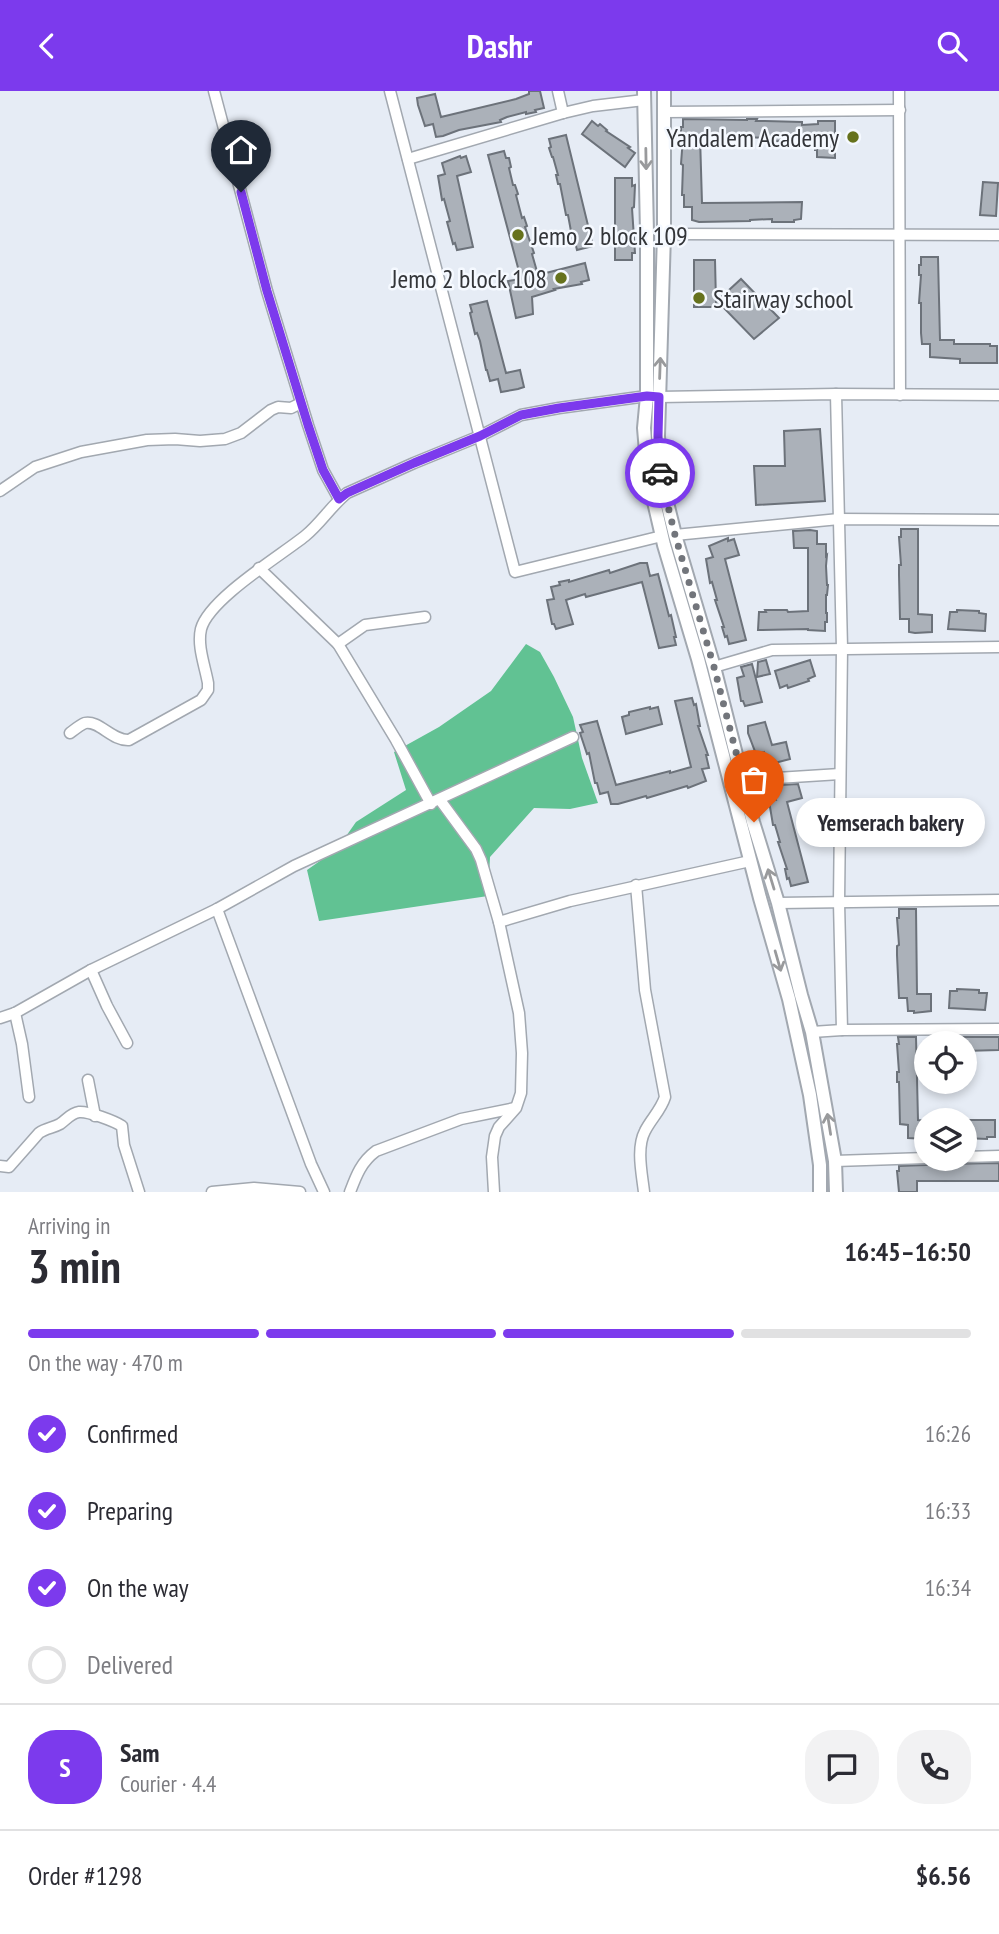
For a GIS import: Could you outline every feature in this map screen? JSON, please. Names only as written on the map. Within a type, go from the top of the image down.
[{"type":"street","points":[[214,91],[267,291],[301,403],[323,470],[339,499]]},
{"type":"street","points":[[390,91],[515,572],[668,535],[838,519],[999,520]]},
{"type":"street","points":[[558,91],[563,113]]},
{"type":"street","points":[[664,91],[664,234],[653,396],[644,428],[645,451],[651,490],[714,667],[743,782],[750,860],[789,999],[810,1095],[820,1165],[820,1192]]},
{"type":"street","points":[[899,91],[901,395]]},
{"type":"street","points":[[408,159],[563,113],[644,95],[653,396]]},
{"type":"street","points":[[664,112],[900,110]]},
{"type":"street","points":[[664,234],[999,236]]},
{"type":"street","points":[[836,394],[842,648],[839,902],[842,1030]]},
{"type":"street","points":[[70,733],[89,722],[120,740],[129,740],[201,700],[208,690],[200,639],[206,618],[224,599],[260,568],[307,535],[347,493],[480,436],[521,415],[653,396],[999,395]]},
{"type":"street","points":[[0,491],[35,467],[81,452],[146,440],[225,439],[241,433],[271,410],[278,407],[291,408],[301,403]]},
{"type":"street","points":[[668,535],[698,659],[747,823],[778,903],[813,1032],[835,1161],[836,1192]]},
{"type":"street","points":[[260,568],[338,644],[435,802],[476,849],[481,860],[499,922],[519,1013],[522,1053],[521,1093],[516,1108],[499,1127],[495,1136],[492,1157],[494,1192]]},
{"type":"street","points":[[338,644],[365,625],[425,617]]},
{"type":"street","points":[[714,667],[772,650],[999,647]]},
{"type":"street","points":[[0,1018],[15,1013],[91,970],[217,909],[294,866],[573,737]]},
{"type":"street","points":[[743,782],[840,774]]},
{"type":"street","points":[[499,922],[570,901],[750,860]]},
{"type":"street","points":[[636,885],[645,990],[665,1097],[643,1133],[640,1150],[644,1192]]},
{"type":"street","points":[[778,903],[999,900]]},
{"type":"street","points":[[217,909],[311,1164],[324,1192]]},
{"type":"street","points":[[91,970],[127,1043]]},
{"type":"street","points":[[15,1013],[29,1097]]},
{"type":"street","points":[[813,1032],[999,1029]]},
{"type":"street","points":[[88,1080],[95,1116]]},
{"type":"street","points":[[349,1192],[359,1168],[376,1151],[461,1119],[516,1108]]},
{"type":"street","points":[[0,1166],[9,1167],[44,1129],[58,1125],[70,1115],[79,1112],[122,1126],[124,1145],[139,1192]]},
{"type":"street","points":[[977,1157],[999,1156]]},
{"type":"street","points":[[835,1161],[914,1158]]},
{"type":"street","points":[[212,1192],[254,1188],[300,1192]]},
{"type":"green space","points":[[526,644],[540,652],[573,717],[582,758],[598,803],[570,809],[534,808],[490,857],[488,896],[319,921],[307,870],[337,849],[356,822],[406,790],[394,752],[439,727],[491,691]]},
{"type":"building","points":[[529,91],[540,91],[544,108],[507,117],[500,120],[501,122],[436,137],[433,124],[425,126],[417,98],[435,94],[441,117],[516,99],[529,94]]},
{"type":"building","points":[[683,119],[757,119],[756,121],[802,122],[802,125],[835,121],[835,158],[817,157],[815,142],[700,136],[702,203],[802,202],[801,219],[794,222],[772,222],[772,219],[699,222],[692,220],[692,207],[684,207],[682,195]]},
{"type":"building","points":[[592,121],[598,126],[600,124],[635,153],[625,167],[582,134]]},
{"type":"building","points":[[566,135],[593,246],[577,250],[549,148],[549,139]]},
{"type":"building","points":[[504,151],[506,158],[509,158],[513,185],[518,194],[516,195],[522,218],[524,217],[527,226],[525,227],[538,275],[585,263],[589,280],[532,297],[533,314],[516,318],[508,281],[521,279],[488,155]]},
{"type":"building","points":[[466,156],[471,172],[457,176],[473,247],[457,250],[447,222],[450,221],[444,199],[442,200],[438,176],[445,174],[442,163]]},
{"type":"building","points":[[615,178],[632,178],[632,186],[635,185],[632,208],[635,253],[632,253],[632,260],[615,260]]},
{"type":"building","points":[[983,182],[998,183],[996,216],[980,215]]},
{"type":"building","points":[[921,257],[938,257],[940,340],[954,340],[954,344],[997,346],[997,363],[960,363],[960,359],[930,357],[930,344],[922,344],[921,333]]},
{"type":"building","points":[[694,260],[715,260],[716,302],[741,279],[779,318],[754,339],[723,307],[694,307]]},
{"type":"building","points":[[487,301],[506,373],[520,370],[524,387],[501,392],[498,379],[490,381],[470,313],[470,305]]},
{"type":"building","points":[[820,429],[825,501],[756,505],[754,466],[785,466],[784,431]]},
{"type":"building","points":[[901,529],[918,529],[918,614],[932,615],[932,632],[909,632],[909,619],[900,619]]},
{"type":"building","points":[[793,531],[817,531],[817,544],[826,544],[828,585],[825,631],[758,630],[759,612],[808,611],[808,548],[794,548]]},
{"type":"building","points":[[728,538],[728,541],[734,539],[739,555],[725,559],[746,640],[729,644],[722,627],[712,582],[710,583],[706,559],[713,557],[709,546]]},
{"type":"building","points":[[647,563],[650,576],[658,574],[669,616],[671,615],[676,645],[659,648],[642,582],[566,600],[573,624],[556,629],[552,624],[547,600],[554,599],[551,587],[560,585],[559,582],[569,582],[609,570],[610,573]]},
{"type":"building","points":[[957,610],[986,614],[985,631],[948,629],[950,612]]},
{"type":"building","points":[[766,660],[770,674],[757,677],[758,662]]},
{"type":"building","points":[[810,660],[815,676],[808,679],[809,681],[780,688],[775,671]]},
{"type":"building","points":[[752,664],[762,702],[745,706],[741,701],[737,678],[744,676],[741,667]]},
{"type":"building","points":[[692,698],[694,705],[696,704],[698,726],[708,755],[709,768],[702,769],[706,781],[647,798],[646,796],[611,804],[608,792],[600,794],[595,783],[580,725],[597,721],[616,785],[670,773],[691,767],[675,701]]},
{"type":"building","points":[[658,707],[662,724],[626,734],[622,717],[629,715],[629,712]]},
{"type":"building","points":[[765,722],[772,745],[786,742],[790,759],[767,765],[764,752],[756,754],[748,726]]},
{"type":"building","points":[[798,784],[802,798],[787,802],[808,882],[791,886],[773,825],[769,801],[776,800],[772,788]]},
{"type":"building","points":[[899,909],[916,909],[917,994],[931,994],[931,1011],[908,1011],[907,998],[899,998]]},
{"type":"building","points":[[957,989],[987,993],[985,1010],[949,1008],[950,991]]},
{"type":"building","points":[[898,1037],[914,1037],[914,1094],[917,1094],[918,1108],[914,1108],[914,1138],[908,1138],[908,1125],[900,1124],[897,1082]]},
{"type":"building","points":[[977,1037],[999,1037],[999,1050],[977,1051]]},
{"type":"building","points":[[977,1120],[995,1120],[995,1137],[977,1139]]},
{"type":"building","points":[[977,1163],[999,1163],[999,1181],[917,1181],[917,1192],[899,1192],[899,1166],[914,1165],[914,1171],[977,1171]]},
{"type":"way so far","points":[[660,473],[754,822]]},
{"type":"place","name":"Yandalem Academy","points":[[853,137]]},
{"type":"place","name":"Jemo 2 block 109","points":[[518,235]]},
{"type":"place","name":"Jemo 2 block 108","points":[[561,278]]},
{"type":"place","name":"Stairway school","points":[[699,298]]},
{"type":"place","name":"Yemserach bakery","points":[[754,822]]},
{"type":"route","points":[[241,192],[267,291],[308,425],[323,470],[339,499],[521,415],[647,396],[659,397],[660,473]]}]
